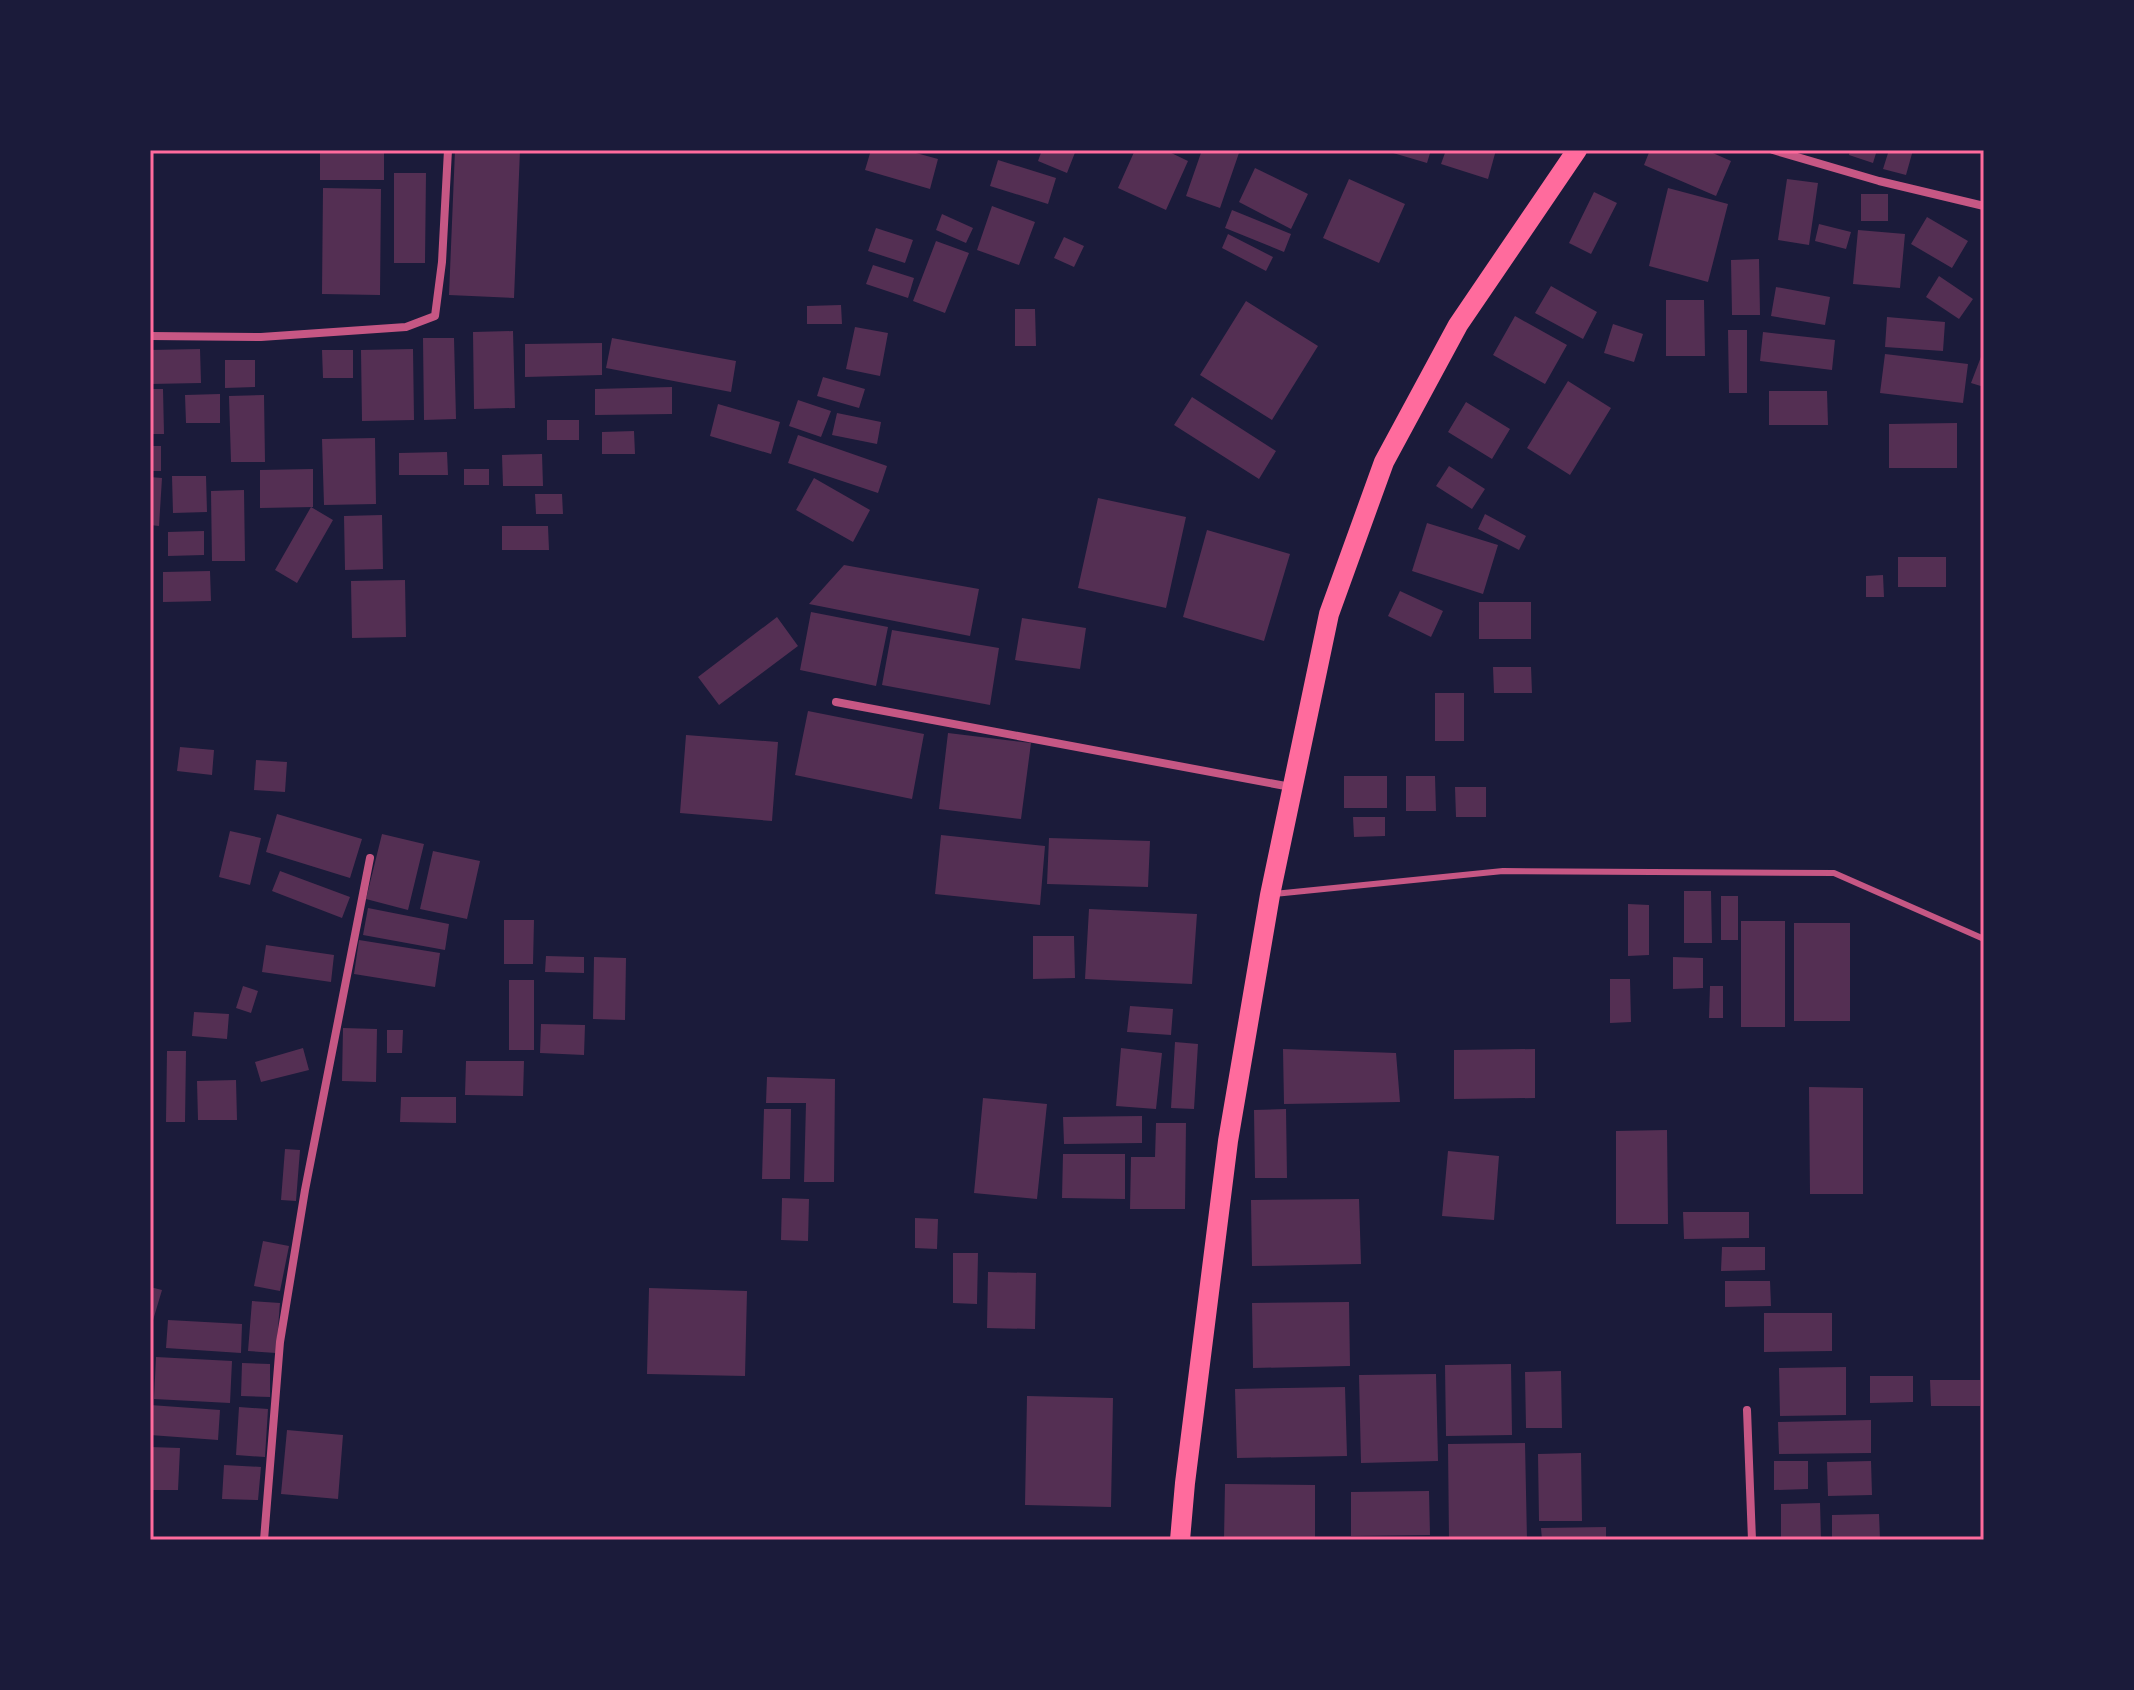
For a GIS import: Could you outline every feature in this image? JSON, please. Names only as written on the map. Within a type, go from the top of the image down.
[{"type":"main road","points":[[1180,1540],[1228,1141],[1270,895],[1329,614],[1384,462],[1458,325],[1577,150]]},
{"type":"street","points":[[150,336],[275,336],[406,327],[435,316],[442,262],[448,150]]},
{"type":"street","points":[[1773,150],[1879,181],[1984,206]]},
{"type":"street","points":[[836,702],[1292,787]]},
{"type":"street","points":[[264,1540],[280,1342],[305,1190],[370,858]]},
{"type":"street","points":[[1747,1410],[1752,1540]]},
{"type":"lane","points":[[1270,895],[1503,871],[1834,873],[1984,939]]},
{"type":"building","points":[[320,150],[384,150],[384,180],[320,180]]},
{"type":"building","points":[[455,150],[520,150],[514,298],[449,295]]},
{"type":"building","points":[[871,150],[905,150],[938,159],[930,189],[865,170]]},
{"type":"building","points":[[1042,150],[1076,150],[1067,173],[1038,161]]},
{"type":"building","points":[[1135,150],[1165,150],[1188,161],[1166,210],[1118,188]]},
{"type":"building","points":[[1202,150],[1240,150],[1220,208],[1186,196]]},
{"type":"building","points":[[1383,150],[1431,150],[1427,163]]},
{"type":"building","points":[[1446,150],[1496,150],[1488,179],[1441,164]]},
{"type":"building","points":[[1650,150],[1706,150],[1731,161],[1716,196],[1644,165]]},
{"type":"building","points":[[1850,150],[1877,150],[1873,163],[1849,155]]},
{"type":"building","points":[[1889,150],[1913,150],[1906,175],[1883,169]]},
{"type":"building","points":[[998,160],[1056,178],[1048,204],[990,186]]},
{"type":"building","points":[[1255,168],[1308,194],[1291,229],[1239,202]]},
{"type":"building","points":[[394,173],[426,173],[425,263],[394,263]]},
{"type":"building","points":[[1349,179],[1405,204],[1379,263],[1323,238]]},
{"type":"building","points":[[1787,179],[1818,183],[1809,245],[1778,240]]},
{"type":"building","points":[[323,188],[381,189],[380,295],[322,294]]},
{"type":"building","points":[[1668,188],[1728,204],[1708,282],[1649,266]]},
{"type":"building","points":[[1594,192],[1617,203],[1591,254],[1569,243]]},
{"type":"building","points":[[1861,194],[1888,194],[1888,221],[1861,221]]},
{"type":"building","points":[[992,206],[1035,222],[1019,265],[977,250]]},
{"type":"building","points":[[1232,210],[1291,234],[1284,252],[1225,228]]},
{"type":"building","points":[[942,214],[973,228],[966,243],[936,230]]},
{"type":"building","points":[[1927,217],[1968,241],[1952,268],[1911,244]]},
{"type":"building","points":[[1819,224],[1851,232],[1846,249],[1815,241]]},
{"type":"building","points":[[876,228],[913,240],[905,263],[868,251]]},
{"type":"building","points":[[1858,230],[1905,234],[1900,288],[1853,284]]},
{"type":"building","points":[[1228,234],[1273,257],[1266,271],[1222,248]]},
{"type":"building","points":[[1064,237],[1084,246],[1074,267],[1054,258]]},
{"type":"building","points":[[936,241],[969,253],[945,313],[913,301]]},
{"type":"building","points":[[1759,259],[1760,315],[1732,315],[1731,260]]},
{"type":"building","points":[[873,265],[914,278],[908,298],[866,284]]},
{"type":"building","points":[[1939,276],[1973,299],[1959,319],[1926,297]]},
{"type":"building","points":[[1551,286],[1597,312],[1583,339],[1535,313]]},
{"type":"building","points":[[1776,287],[1830,297],[1825,325],[1771,316]]},
{"type":"building","points":[[1666,300],[1704,300],[1705,356],[1666,356]]},
{"type":"building","points":[[1246,301],[1318,346],[1272,420],[1200,375]]},
{"type":"building","points":[[841,305],[842,324],[807,324],[807,306]]},
{"type":"building","points":[[1015,309],[1035,309],[1036,346],[1015,346]]},
{"type":"building","points":[[1515,316],[1567,345],[1545,384],[1493,355]]},
{"type":"building","points":[[1887,317],[1945,322],[1943,351],[1885,347]]},
{"type":"building","points":[[1613,324],[1643,334],[1634,362],[1604,353]]},
{"type":"building","points":[[855,327],[888,333],[880,376],[846,369]]},
{"type":"building","points":[[1728,330],[1747,330],[1747,393],[1729,393]]},
{"type":"building","points":[[513,331],[515,408],[474,409],[473,332]]},
{"type":"building","points":[[1763,332],[1835,340],[1832,370],[1760,361]]},
{"type":"building","points":[[423,338],[454,338],[456,419],[424,420]]},
{"type":"building","points":[[612,338],[736,361],[731,392],[606,368]]},
{"type":"building","points":[[602,343],[602,375],[525,377],[525,344]]},
{"type":"building","points":[[200,349],[201,383],[150,384],[150,350]]},
{"type":"building","points":[[413,349],[414,420],[362,421],[361,350]]},
{"type":"building","points":[[1984,349],[1984,387],[1971,383]]},
{"type":"building","points":[[322,350],[353,350],[353,378],[323,378]]},
{"type":"building","points":[[1885,354],[1968,364],[1963,403],[1880,393]]},
{"type":"building","points":[[225,360],[255,360],[255,387],[225,388]]},
{"type":"building","points":[[823,377],[865,389],[859,408],[817,396]]},
{"type":"building","points":[[1568,381],[1611,408],[1570,475],[1527,448]]},
{"type":"building","points":[[672,387],[672,414],[595,415],[595,389]]},
{"type":"building","points":[[150,389],[163,389],[164,434],[150,434]]},
{"type":"building","points":[[1769,391],[1827,391],[1828,425],[1769,425]]},
{"type":"building","points":[[220,394],[220,423],[186,423],[185,395]]},
{"type":"building","points":[[264,395],[265,462],[231,462],[229,396]]},
{"type":"building","points":[[1192,397],[1276,451],[1259,479],[1174,425]]},
{"type":"building","points":[[798,400],[831,411],[821,437],[789,426]]},
{"type":"building","points":[[1466,402],[1510,429],[1492,459],[1448,432]]},
{"type":"building","points":[[718,404],[780,422],[771,454],[710,436]]},
{"type":"building","points":[[837,413],[881,422],[877,444],[832,435]]},
{"type":"building","points":[[547,420],[579,420],[579,440],[547,440]]},
{"type":"building","points":[[1957,423],[1957,468],[1889,468],[1889,424]]},
{"type":"building","points":[[634,431],[635,454],[602,454],[602,432]]},
{"type":"building","points":[[798,435],[887,466],[878,493],[788,463]]},
{"type":"building","points":[[375,438],[376,504],[324,505],[322,439]]},
{"type":"building","points":[[150,446],[161,446],[161,471],[150,471]]},
{"type":"building","points":[[447,452],[448,475],[399,475],[399,453]]},
{"type":"building","points":[[542,454],[543,486],[503,486],[502,455]]},
{"type":"building","points":[[1449,466],[1485,489],[1472,509],[1436,486]]},
{"type":"building","points":[[313,469],[313,507],[260,508],[260,470]]},
{"type":"building","points":[[464,469],[489,469],[489,485],[464,485]]},
{"type":"building","points":[[172,476],[206,476],[207,512],[173,513]]},
{"type":"building","points":[[150,477],[162,478],[159,526],[150,525]]},
{"type":"building","points":[[814,478],[870,510],[853,542],[796,510]]},
{"type":"building","points":[[244,490],[245,561],[212,561],[211,491]]},
{"type":"building","points":[[535,494],[562,494],[563,514],[536,514]]},
{"type":"building","points":[[1098,498],[1186,517],[1166,608],[1078,588]]},
{"type":"building","points":[[311,507],[333,520],[297,583],[275,570]]},
{"type":"building","points":[[1485,514],[1526,536],[1519,550],[1478,529]]},
{"type":"building","points":[[382,515],[383,569],[345,570],[344,516]]},
{"type":"building","points":[[1427,523],[1498,545],[1483,594],[1412,571]]},
{"type":"building","points":[[502,526],[548,526],[549,550],[502,550]]},
{"type":"building","points":[[1207,530],[1290,554],[1264,641],[1183,617]]},
{"type":"building","points":[[204,531],[204,555],[168,556],[168,532]]},
{"type":"building","points":[[1898,557],[1946,557],[1946,587],[1898,587]]},
{"type":"building","points":[[844,565],[979,589],[970,636],[809,604]]},
{"type":"building","points":[[210,571],[211,601],[163,602],[163,572]]},
{"type":"building","points":[[1883,575],[1884,597],[1866,597],[1866,576]]},
{"type":"building","points":[[405,580],[406,637],[352,638],[351,581]]},
{"type":"building","points":[[1400,591],[1443,611],[1431,637],[1388,616]]},
{"type":"building","points":[[1479,602],[1531,602],[1531,639],[1479,639]]},
{"type":"building","points":[[811,612],[888,627],[876,686],[800,670]]},
{"type":"building","points":[[777,617],[798,646],[719,705],[698,677]]},
{"type":"building","points":[[1022,618],[1086,628],[1080,669],[1015,660]]},
{"type":"building","points":[[892,630],[999,648],[990,705],[882,685]]},
{"type":"building","points":[[1493,667],[1531,667],[1532,693],[1494,693]]},
{"type":"building","points":[[1435,693],[1464,693],[1464,741],[1435,741]]},
{"type":"building","points":[[808,711],[924,734],[912,799],[795,775]]},
{"type":"building","points":[[948,733],[1031,743],[1021,819],[939,809]]},
{"type":"building","points":[[686,735],[778,742],[772,821],[680,813]]},
{"type":"building","points":[[180,747],[214,750],[212,775],[177,771]]},
{"type":"building","points":[[256,760],[287,762],[285,792],[254,790]]},
{"type":"building","points":[[1344,776],[1387,776],[1387,808],[1344,808]]},
{"type":"building","points":[[1406,776],[1435,776],[1436,811],[1406,811]]},
{"type":"building","points":[[1455,787],[1486,787],[1486,817],[1456,817]]},
{"type":"building","points":[[277,814],[362,839],[350,878],[266,852]]},
{"type":"building","points":[[1353,817],[1385,817],[1385,836],[1354,837]]},
{"type":"building","points":[[230,831],[261,838],[250,885],[219,877]]},
{"type":"building","points":[[382,834],[424,844],[408,910],[366,899]]},
{"type":"building","points":[[941,835],[1045,846],[1040,905],[935,894]]},
{"type":"building","points":[[1049,838],[1150,841],[1148,887],[1047,884]]},
{"type":"building","points":[[433,851],[480,861],[467,919],[420,909]]},
{"type":"building","points":[[280,871],[350,897],[342,918],[272,891]]},
{"type":"building","points":[[1684,891],[1711,891],[1712,943],[1684,943]]},
{"type":"building","points":[[1721,896],[1738,896],[1738,940],[1721,940]]},
{"type":"building","points":[[1628,904],[1649,905],[1649,955],[1628,956]]},
{"type":"building","points":[[368,908],[449,924],[445,950],[363,935]]},
{"type":"building","points":[[1089,909],[1197,914],[1192,984],[1085,979]]},
{"type":"building","points":[[504,920],[534,920],[533,964],[504,964]]},
{"type":"building","points":[[1741,921],[1785,921],[1785,1027],[1741,1027]]},
{"type":"building","points":[[1794,923],[1850,923],[1850,1021],[1794,1021]]},
{"type":"building","points":[[1033,936],[1074,936],[1075,978],[1033,979]]},
{"type":"building","points":[[359,940],[440,953],[435,987],[354,974]]},
{"type":"building","points":[[266,945],[334,955],[331,982],[262,972]]},
{"type":"building","points":[[546,956],[584,957],[584,973],[545,972]]},
{"type":"building","points":[[594,957],[626,958],[625,1020],[593,1019]]},
{"type":"building","points":[[1673,957],[1703,958],[1703,988],[1673,989]]},
{"type":"building","points":[[1610,979],[1630,979],[1631,1022],[1610,1023]]},
{"type":"building","points":[[509,980],[534,980],[534,1050],[509,1050]]},
{"type":"building","points":[[243,986],[258,991],[251,1013],[236,1008]]},
{"type":"building","points":[[1710,986],[1723,986],[1723,1018],[1709,1018]]},
{"type":"building","points":[[1130,1006],[1173,1009],[1171,1035],[1127,1032]]},
{"type":"building","points":[[194,1012],[229,1014],[227,1039],[192,1036]]},
{"type":"building","points":[[541,1024],[585,1025],[584,1055],[540,1053]]},
{"type":"building","points":[[343,1028],[377,1029],[376,1082],[342,1081]]},
{"type":"building","points":[[387,1030],[403,1030],[402,1053],[387,1053]]},
{"type":"building","points":[[1175,1042],[1198,1044],[1194,1109],[1171,1108]]},
{"type":"building","points":[[303,1048],[309,1070],[261,1082],[255,1062]]},
{"type":"building","points":[[1121,1048],[1162,1053],[1156,1109],[1116,1106]]},
{"type":"building","points":[[1283,1049],[1396,1053],[1400,1102],[1284,1104]]},
{"type":"building","points":[[1535,1049],[1535,1098],[1454,1099],[1454,1050]]},
{"type":"building","points":[[167,1051],[186,1051],[185,1122],[166,1122]]},
{"type":"building","points":[[466,1061],[524,1061],[523,1096],[465,1095]]},
{"type":"building","points":[[767,1077],[835,1079],[834,1182],[804,1182],[806,1103],[766,1103]]},
{"type":"building","points":[[236,1080],[237,1120],[198,1120],[197,1081]]},
{"type":"building","points":[[1809,1087],[1863,1088],[1863,1194],[1810,1194]]},
{"type":"building","points":[[401,1097],[456,1097],[456,1123],[400,1122]]},
{"type":"building","points":[[983,1098],[1047,1104],[1037,1199],[974,1193]]},
{"type":"building","points":[[764,1109],[791,1109],[790,1179],[762,1179]]},
{"type":"building","points":[[1286,1109],[1287,1178],[1255,1178],[1254,1110]]},
{"type":"building","points":[[1142,1116],[1142,1143],[1064,1144],[1063,1117]]},
{"type":"building","points":[[1156,1123],[1186,1123],[1185,1209],[1130,1209],[1131,1157],[1155,1157]]},
{"type":"building","points":[[1667,1130],[1668,1224],[1616,1224],[1616,1131]]},
{"type":"building","points":[[285,1149],[300,1150],[296,1201],[281,1200]]},
{"type":"building","points":[[1448,1151],[1499,1156],[1494,1220],[1442,1216]]},
{"type":"building","points":[[1063,1154],[1125,1154],[1125,1199],[1062,1198]]},
{"type":"building","points":[[782,1198],[809,1199],[808,1241],[781,1240]]},
{"type":"building","points":[[1359,1199],[1361,1264],[1252,1266],[1251,1200]]},
{"type":"building","points":[[1683,1212],[1749,1212],[1749,1238],[1684,1239]]},
{"type":"building","points":[[915,1218],[938,1219],[937,1249],[915,1248]]},
{"type":"building","points":[[263,1241],[289,1246],[280,1291],[254,1286]]},
{"type":"building","points":[[1722,1247],[1765,1247],[1765,1270],[1721,1271]]},
{"type":"building","points":[[953,1253],[978,1253],[977,1304],[953,1303]]},
{"type":"building","points":[[988,1272],[1036,1273],[1035,1329],[987,1328]]},
{"type":"building","points":[[1725,1281],[1770,1281],[1771,1306],[1725,1307]]},
{"type":"building","points":[[150,1287],[162,1290],[151,1327],[150,1327]]},
{"type":"building","points":[[649,1288],[747,1291],[745,1376],[647,1374]]},
{"type":"building","points":[[252,1301],[280,1303],[276,1353],[248,1351]]},
{"type":"building","points":[[1349,1302],[1350,1366],[1253,1368],[1252,1303]]},
{"type":"building","points":[[1764,1313],[1832,1313],[1832,1351],[1764,1352]]},
{"type":"building","points":[[168,1320],[242,1324],[241,1353],[166,1348]]},
{"type":"building","points":[[156,1357],[232,1361],[230,1403],[154,1399]]},
{"type":"building","points":[[242,1363],[270,1364],[270,1397],[241,1396]]},
{"type":"building","points":[[1511,1364],[1512,1435],[1446,1436],[1445,1365]]},
{"type":"building","points":[[1846,1367],[1846,1415],[1780,1416],[1779,1368]]},
{"type":"building","points":[[1561,1371],[1562,1428],[1526,1428],[1525,1372]]},
{"type":"building","points":[[1436,1374],[1438,1461],[1361,1463],[1359,1375]]},
{"type":"building","points":[[1870,1376],[1913,1376],[1913,1402],[1870,1403]]},
{"type":"building","points":[[1930,1380],[1980,1380],[1980,1406],[1931,1406]]},
{"type":"building","points":[[1345,1387],[1347,1456],[1237,1458],[1235,1389]]},
{"type":"building","points":[[1027,1396],[1113,1398],[1111,1507],[1025,1505]]},
{"type":"building","points":[[150,1405],[220,1410],[218,1440],[150,1435]]},
{"type":"building","points":[[239,1407],[268,1409],[265,1457],[236,1455]]},
{"type":"building","points":[[1871,1420],[1871,1453],[1779,1454],[1778,1422]]},
{"type":"building","points":[[287,1430],[343,1435],[338,1499],[281,1494]]},
{"type":"building","points":[[1525,1443],[1527,1540],[1449,1540],[1448,1444]]},
{"type":"building","points":[[150,1447],[180,1448],[178,1490],[150,1490]]},
{"type":"building","points":[[1581,1453],[1582,1521],[1539,1521],[1538,1454]]},
{"type":"building","points":[[1774,1461],[1808,1461],[1808,1489],[1774,1490]]},
{"type":"building","points":[[1871,1461],[1872,1495],[1828,1496],[1827,1462]]},
{"type":"building","points":[[224,1465],[261,1467],[258,1500],[222,1499]]},
{"type":"building","points":[[1225,1484],[1315,1485],[1315,1540],[1224,1540]]},
{"type":"building","points":[[1429,1491],[1430,1535],[1351,1536],[1351,1492]]},
{"type":"building","points":[[1820,1503],[1821,1539],[1781,1540],[1781,1504]]},
{"type":"building","points":[[1879,1514],[1880,1540],[1832,1540],[1832,1515]]},
{"type":"building","points":[[1606,1527],[1606,1540],[1542,1540],[1541,1528]]}]
